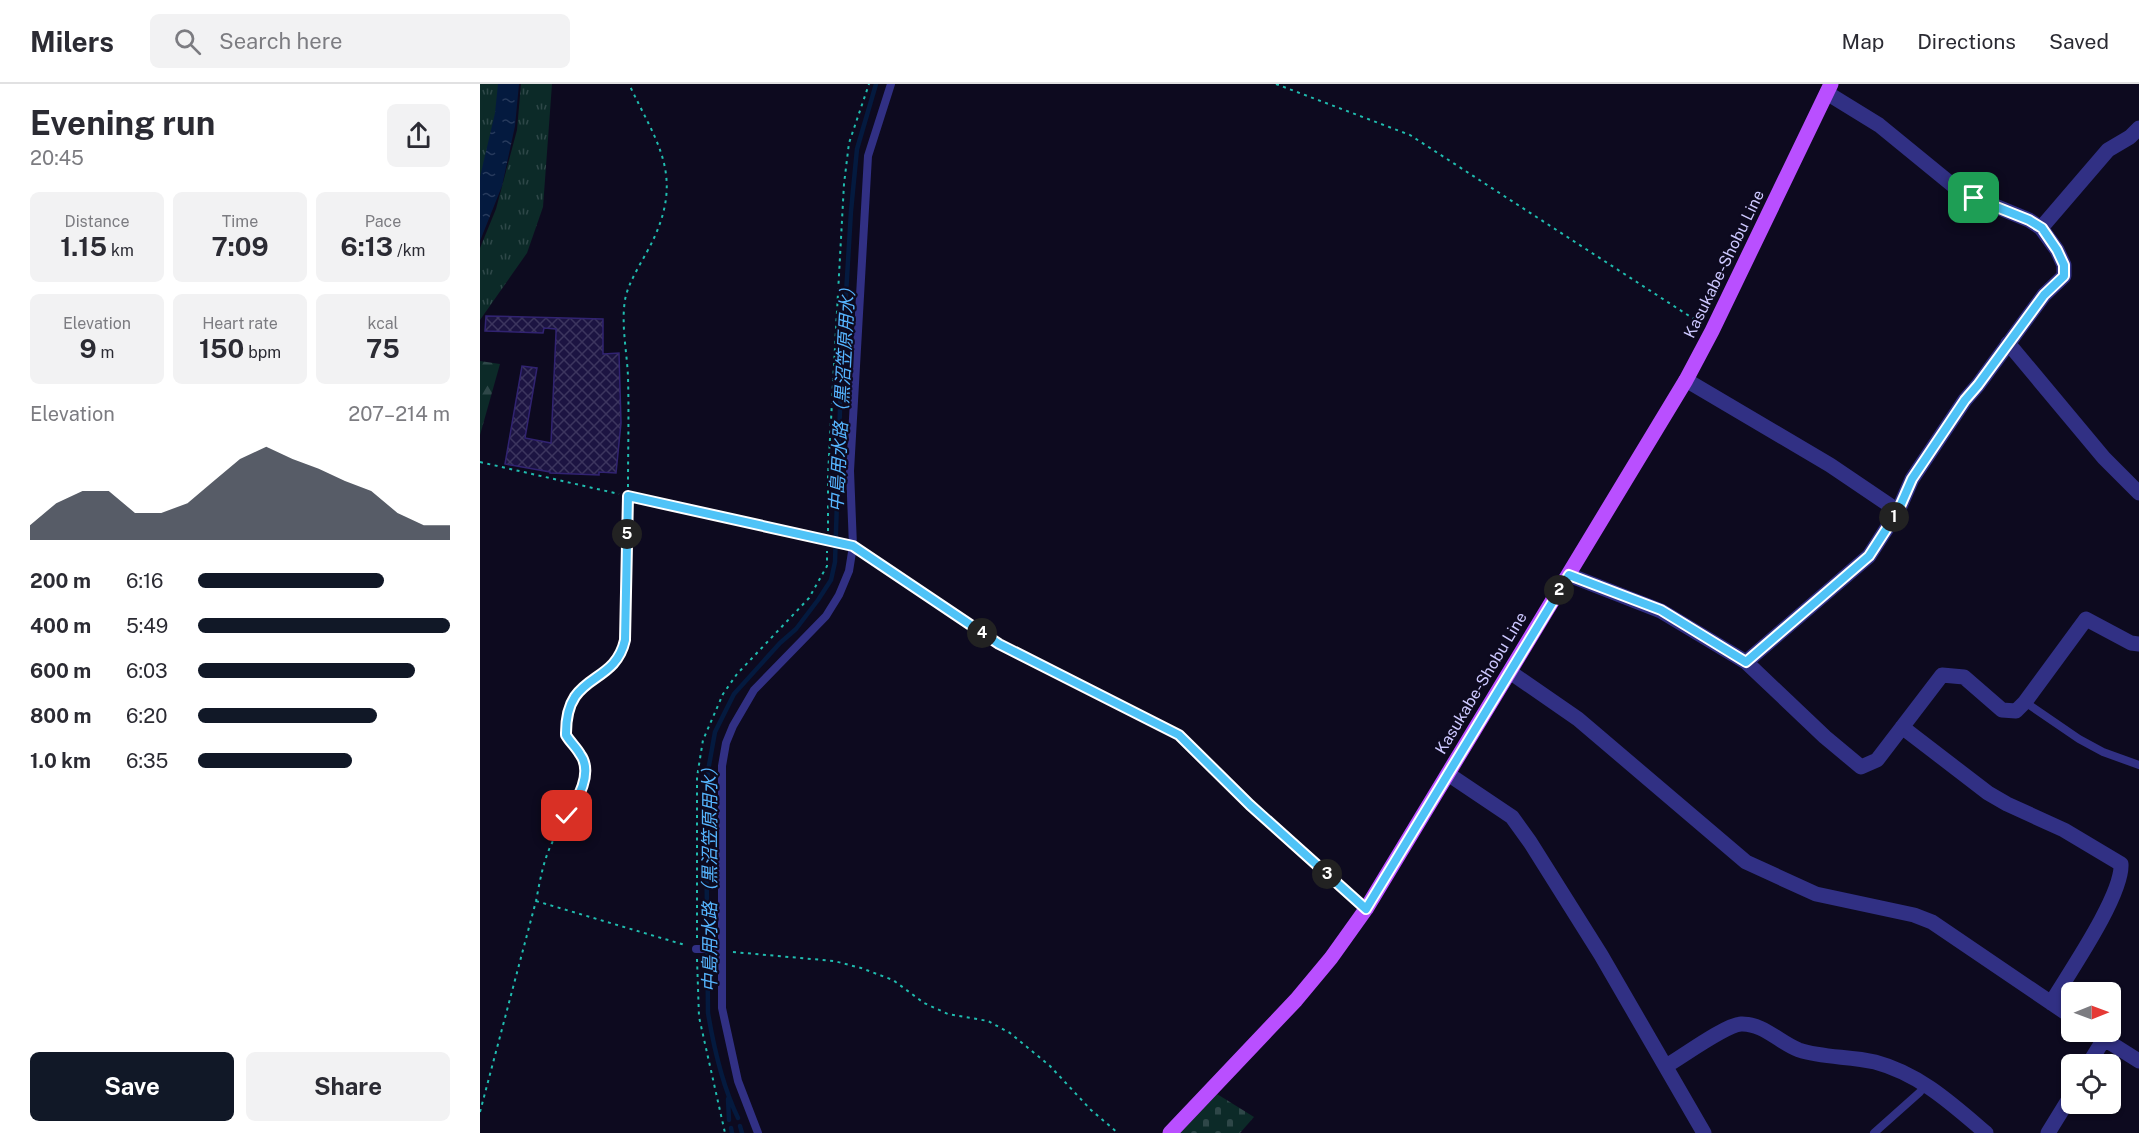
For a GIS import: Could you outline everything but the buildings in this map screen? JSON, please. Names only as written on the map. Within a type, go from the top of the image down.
[{"type":"main road","name":"Kasukabe-Shobu Line","points":[[1170,1133],[1296,1000],[1331,958],[1366,909],[1686,380],[1829,89]]},
{"type":"street","points":[[1746,662],[1869,556],[1898,511],[1912,479],[1965,400],[2044,295],[2064,276],[2064,265],[2042,228],[2029,220],[1961,192],[1880,124],[1829,89]]},
{"type":"street","points":[[2042,228],[2108,150],[2136,136]]},
{"type":"street","points":[[2008,343],[2104,458],[2139,493]]},
{"type":"street","points":[[1686,380],[1830,465],[1898,511]]},
{"type":"street","points":[[1569,575],[1661,610],[1746,662],[1825,737],[1861,767],[1877,760],[1942,675],[1964,677],[2002,710],[2016,711],[2086,619],[2131,643],[2139,644]]},
{"type":"street","points":[[1510,672],[1578,719],[1746,862],[1816,894],[1914,915],[1932,922],[2061,1010]]},
{"type":"street","points":[[1902,727],[1988,793],[2064,830],[2121,864],[2122,874],[2108,909],[2051,1003]]},
{"type":"street","points":[[1448,774],[1512,817],[1601,955],[1704,1133]]},
{"type":"street","points":[[1666,1066],[1731,1027],[1741,1024],[1757,1027],[1790,1047],[1809,1053],[1852,1057],[1877,1063],[1926,1084],[1986,1133]]},
{"type":"street","points":[[2110,1042],[2139,1061]]},
{"type":"street","points":[[2048,1133],[2061,1112]]},
{"type":"lane","points":[[758,1133],[738,1081],[722,1008],[718,949],[722,766],[726,743],[754,690],[830,609],[846,579],[850,545],[850,471],[868,156],[891,84]]},
{"type":"lane","points":[[628,496],[829,538],[850,545],[999,644],[1179,735],[1250,805],[1366,909]]},
{"type":"lane","points":[[2025,702],[2095,748],[2139,765]]},
{"type":"lane","points":[[698,949],[718,949]]},
{"type":"lane","points":[[1874,1133],[1926,1084]]},
{"type":"path","points":[[480,1112],[536,901],[542,870],[552,843],[579,797],[584,783],[585,766],[582,756],[566,735],[568,708],[579,690],[618,660],[625,640],[628,377],[625,302],[627,288],[651,243],[662,216],[666,178],[666,164],[661,148],[629,84]]},
{"type":"path","points":[[829,538],[828,475],[844,184],[849,143],[869,84]]},
{"type":"path","points":[[1276,84],[1410,135],[1712,331]]},
{"type":"path","points":[[480,462],[628,496]]},
{"type":"path","points":[[536,901],[698,949]]},
{"type":"path","points":[[718,949],[738,954],[834,961],[861,968],[893,980],[924,1003],[948,1014],[988,1022],[1010,1033],[1050,1066],[1091,1110],[1118,1133]]},
{"type":"green space","points":[[480,84],[500,84],[497,114],[480,183]]},
{"type":"green space","points":[[521,84],[552,84],[543,207],[527,253],[480,320],[480,248],[496,209],[517,130]]},
{"type":"green space","points":[[480,361],[500,364],[480,435]]},
{"type":"green space","points":[[1217,1094],[1254,1117],[1240,1133],[1179,1133]]},
{"type":"water","points":[[498,84],[519,84],[515,126],[502,186],[480,241],[480,177],[495,113]]},
{"type":"waterway","name":"中島用水路（黒沼笠原用水）","points":[[738,1118],[719,1067],[708,1013],[706,817],[708,771],[715,732],[734,694],[780,643],[796,629],[831,580],[835,562],[841,378],[851,211],[857,149],[876,84]]},
{"type":"waterway","points":[[728,1099],[729,1120]]},
{"type":"waterway","points":[[740,1126],[742,1133]]},
{"type":"waterway","points":[[731,1128],[732,1133]]},
{"type":"route","points":[[567,816],[579,797],[585,773],[582,756],[566,735],[568,708],[579,690],[618,660],[625,640],[628,496],[853,546],[999,644],[1179,735],[1250,805],[1366,909],[1540,619],[1569,575],[1661,610],[1746,662],[1869,556],[1898,511],[1912,479],[1965,400],[2044,295],[2064,276],[2064,265],[2042,228],[2029,220],[1974,198]]}]
